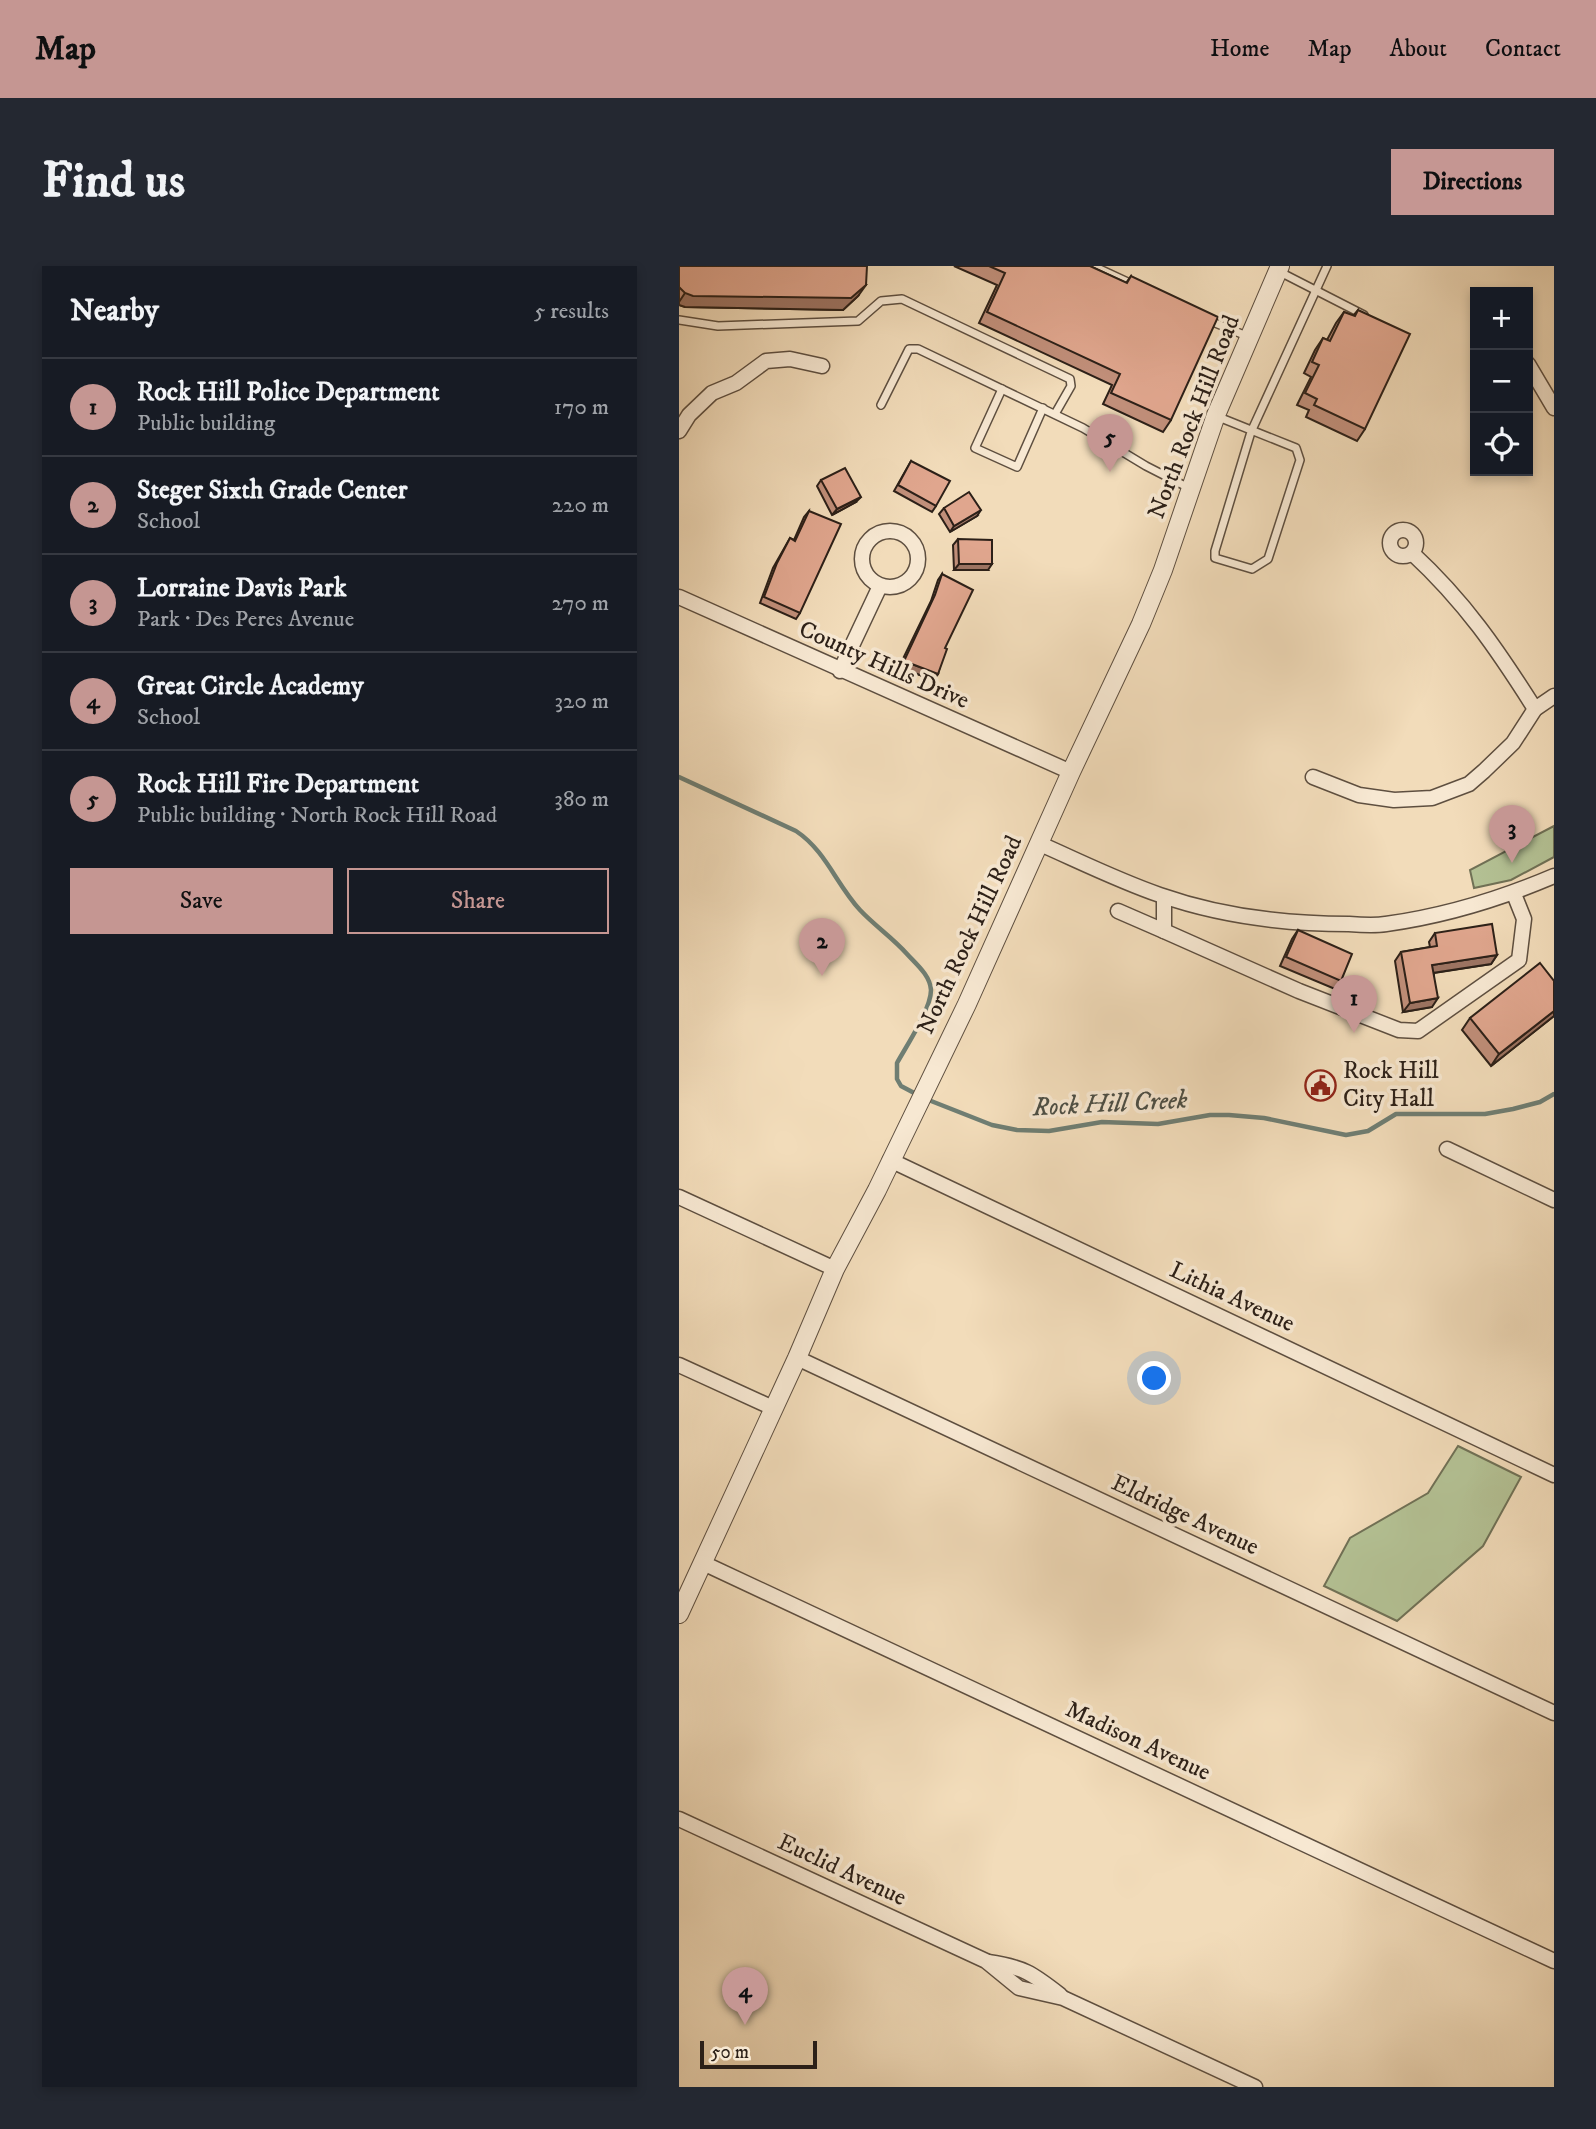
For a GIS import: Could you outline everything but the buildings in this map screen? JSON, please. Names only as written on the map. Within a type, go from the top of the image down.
[{"type":"street","name":"North Rock Hill Road","points":[[679,1614],[835,1269],[930,1079],[1008,914],[1070,772],[1141,624],[1163,570],[1216,415],[1279,269]]},
{"type":"street","points":[[679,431],[688,415],[712,393],[736,383],[766,361],[790,359],[822,366]]},
{"type":"street","points":[[1533,373],[1554,408]]},
{"type":"street","points":[[888,531],[899,533],[909,538],[915,547],[918,558],[916,568],[911,578],[902,584],[880,586],[864,571],[863,550],[877,534],[888,531]]},
{"type":"street","points":[[1412,553],[1445,583],[1467,609],[1535,709]]},
{"type":"street","points":[[840,671],[880,586]]},
{"type":"street","name":"County Hills Drive","points":[[679,597],[1070,772]]},
{"type":"street","points":[[1313,777],[1359,795],[1394,800],[1432,798],[1469,784],[1513,743],[1535,709],[1554,696]]},
{"type":"street","points":[[1038,843],[1164,897],[1249,917],[1318,925],[1383,925],[1444,914],[1514,894],[1554,876]]},
{"type":"street","points":[[1118,911],[1299,991],[1399,1030],[1419,1031],[1519,960],[1524,919],[1514,894]]},
{"type":"street","points":[[1164,897],[1164,931]]},
{"type":"street","points":[[1447,1149],[1554,1200]]},
{"type":"street","name":"Lithia Avenue","points":[[890,1160],[1554,1475]]},
{"type":"street","points":[[679,1197],[835,1269]]},
{"type":"street","name":"Eldridge Avenue","points":[[797,1358],[1554,1713]]},
{"type":"street","points":[[679,1365],[773,1408]]},
{"type":"street","name":"Madison Avenue","points":[[703,1563],[1554,1961]]},
{"type":"street","name":"Euclid Avenue","points":[[679,1819],[986,1961],[1029,1972],[1063,1998],[1255,2087]]},
{"type":"lane","points":[[1093,266],[1144,290]]},
{"type":"lane","points":[[1216,415],[1251,432],[1296,448],[1300,460],[1268,559],[1252,569],[1215,558],[1215,551],[1251,432],[1327,266]]},
{"type":"lane","points":[[1279,269],[1315,291],[1372,318]]},
{"type":"lane","points":[[679,320],[718,326],[858,321],[881,301],[902,299],[1069,379],[1071,386],[1055,414]]},
{"type":"lane","points":[[1195,314],[1249,338]]},
{"type":"lane","points":[[881,405],[909,349],[918,349],[1083,428],[1146,466],[1191,489]]},
{"type":"lane","points":[[1002,389],[975,449],[1017,467],[1043,408]]},
{"type":"green space","points":[[1554,826],[1554,857],[1511,880],[1474,888],[1470,870]]},
{"type":"green space","points":[[1458,1446],[1521,1477],[1483,1546],[1397,1621],[1324,1586],[1350,1538],[1428,1493]]},
{"type":"waterway","name":"Rock Hill Creek","points":[[679,777],[796,831],[815,848],[860,910],[922,970],[930,985],[930,998],[918,1027],[897,1063],[897,1079],[901,1086],[918,1095]]},
{"type":"waterway","name":"Rock Hill Creek","points":[[926,1099],[992,1125],[1017,1130],[1049,1131],[1102,1122],[1158,1124],[1210,1115],[1229,1115],[1264,1118],[1346,1135],[1368,1131],[1396,1114],[1485,1114],[1540,1102],[1554,1094]]},
{"type":"place","name":"Rock Hill Fire Department","points":[[1110,472]]},
{"type":"place","name":"Lorraine Davis Park","points":[[1512,863]]},
{"type":"place","name":"Steger Sixth Grade Center","points":[[822,976]]},
{"type":"place","name":"Rock Hill Police Department","points":[[1354,1033]]},
{"type":"place","name":"Rock Hill City Hall","points":[[1320,1085]]},
{"type":"place","name":"Great Circle Academy","points":[[745,2025]]}]
